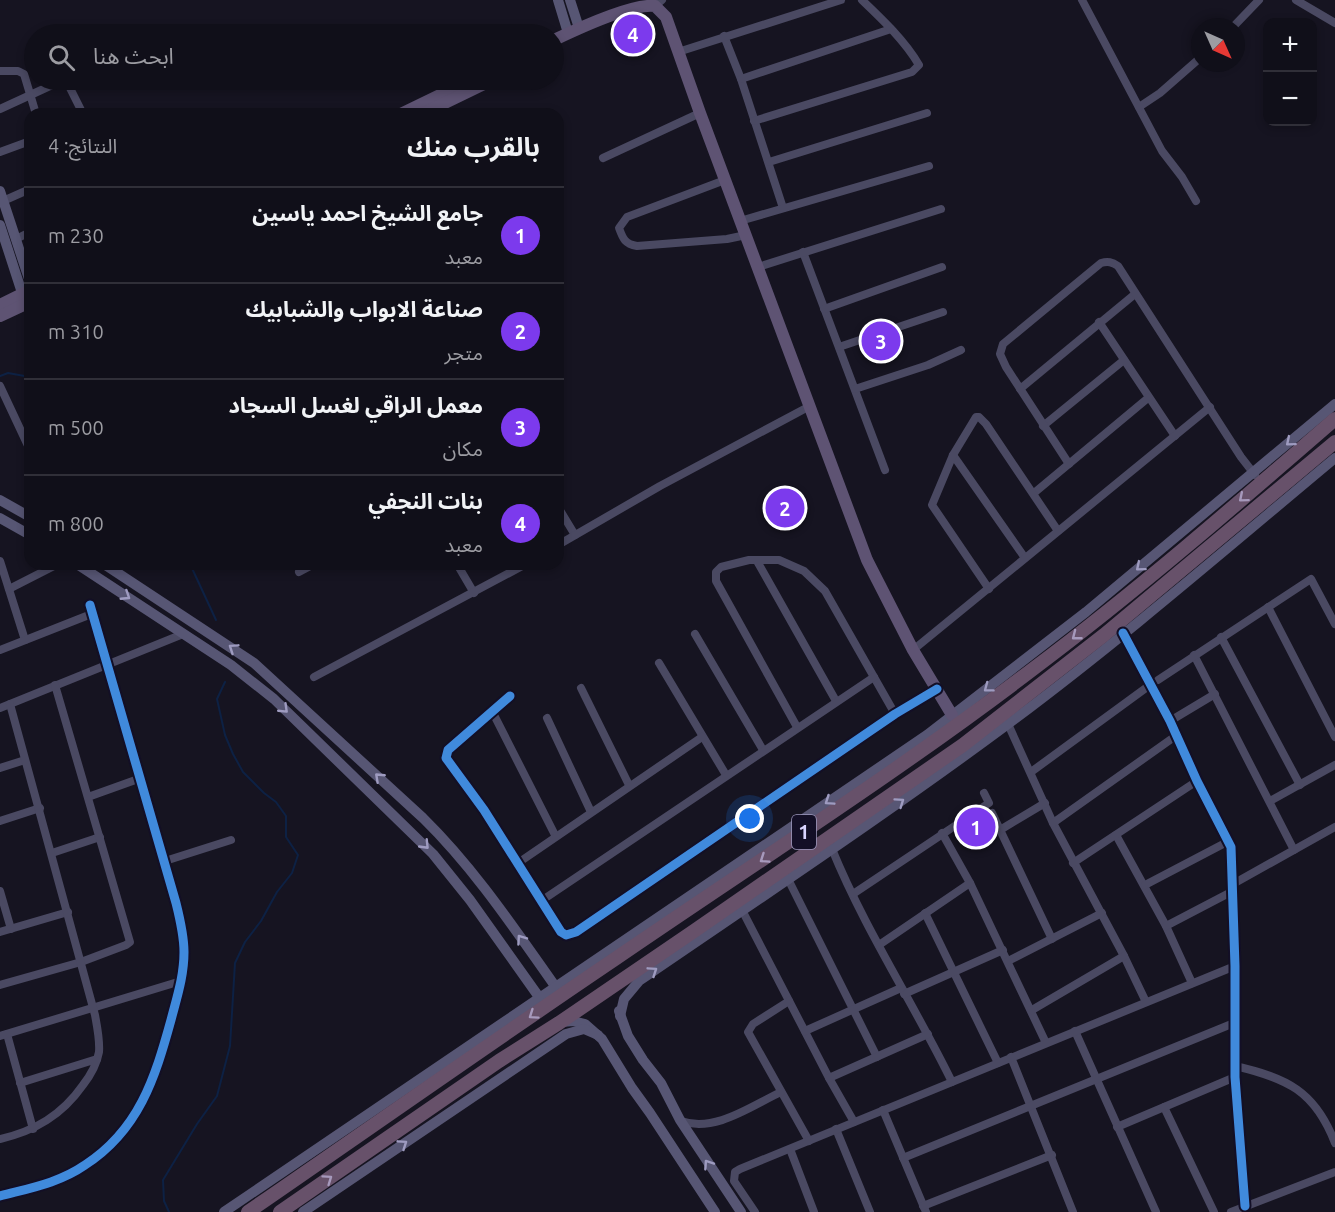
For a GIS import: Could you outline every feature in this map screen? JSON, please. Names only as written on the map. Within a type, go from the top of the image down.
[{"type":"highway","name":"1","points":[[248,1212],[463,1056],[683,906],[870,787],[960,714],[1030,663],[1094,621],[1258,477],[1335,419]]},
{"type":"highway","name":"1","points":[[280,1212],[499,1061],[629,975],[697,935],[935,771],[1037,695],[1104,635],[1195,567],[1252,519],[1335,442]]},
{"type":"highway","points":[[1094,621],[1104,635]]},
{"type":"highway","points":[[499,1061],[507,1073]]},
{"type":"main road","points":[[558,0],[561,24]]},
{"type":"main road","points":[[564,31],[570,0]]},
{"type":"main road","points":[[564,36],[644,6],[659,3],[867,560],[936,689],[960,714]]},
{"type":"main road","points":[[413,108],[450,90]]},
{"type":"main road","points":[[434,108],[471,90]]},
{"type":"main road","points":[[2,196],[24,264]]},
{"type":"main road","points":[[0,225],[24,289]]},
{"type":"main road","points":[[0,305],[24,298]]},
{"type":"main road","points":[[0,316],[24,299]]},
{"type":"main road","points":[[1030,663],[1086,612],[1258,477],[1335,404]]},
{"type":"main road","points":[[1252,519],[1335,458]]},
{"type":"main road","points":[[0,500],[24,514]]},
{"type":"main road","points":[[0,518],[24,532]]},
{"type":"main road","points":[[620,1016],[624,999],[634,986],[697,935],[742,910],[788,879],[832,849],[935,771],[1008,724],[1037,695],[1123,633],[1195,567]]},
{"type":"main road","points":[[86,570],[231,665],[274,699],[433,854],[470,900],[539,997]]},
{"type":"main road","points":[[114,570],[240,652],[270,676],[435,830],[484,888],[555,987]]},
{"type":"main road","points":[[168,623],[179,613]]},
{"type":"main road","points":[[470,900],[484,888]]},
{"type":"main road","points":[[224,1212],[463,1056],[539,997],[683,906]]},
{"type":"main road","points":[[629,975],[618,995],[620,1016],[628,1036],[661,1083],[673,1109],[741,1212]]},
{"type":"main road","points":[[559,1023],[568,1020],[580,1022],[598,1035],[715,1212]]},
{"type":"main road","points":[[311,1210],[566,1034],[584,1029],[598,1035]]},
{"type":"street","points":[[678,52],[841,0]]},
{"type":"street","points":[[754,121],[912,72],[919,65],[912,53],[891,29],[862,0]]},
{"type":"street","points":[[1082,0],[1162,151],[1182,177],[1196,201]]},
{"type":"street","points":[[1242,18],[1259,0]]},
{"type":"street","points":[[1296,0],[1335,23]]},
{"type":"street","points":[[741,79],[891,29]]},
{"type":"street","points":[[724,36],[741,79],[783,208]]},
{"type":"street","points":[[1138,107],[1160,93],[1191,66]]},
{"type":"street","points":[[0,71],[15,71],[23,73],[24,76]]},
{"type":"street","points":[[28,90],[34,108]]},
{"type":"street","points":[[0,109],[41,90]]},
{"type":"street","points":[[70,90],[80,108]]},
{"type":"street","points":[[603,158],[700,113]]},
{"type":"street","points":[[769,162],[927,113]]},
{"type":"street","points":[[0,152],[24,143]]},
{"type":"street","points":[[740,221],[928,166]]},
{"type":"street","points":[[725,180],[627,217],[619,228],[622,237],[629,244],[637,246],[717,240],[746,235]]},
{"type":"street","points":[[2,196],[24,190]]},
{"type":"street","points":[[758,267],[941,209]]},
{"type":"street","points":[[16,239],[24,235]]},
{"type":"street","points":[[803,252],[885,470]]},
{"type":"street","points":[[1069,464],[1043,426],[1000,354],[1004,344],[1101,263],[1112,262],[1118,266],[1241,457],[1258,477]]},
{"type":"street","points":[[824,309],[942,267]]},
{"type":"street","points":[[1020,389],[1135,294]]},
{"type":"street","points":[[839,347],[943,312]]},
{"type":"street","points":[[1099,322],[1175,436]]},
{"type":"street","points":[[855,389],[928,365],[961,350]]},
{"type":"street","points":[[1043,426],[1124,360]]},
{"type":"street","points":[[0,386],[24,437]]},
{"type":"street","points":[[1034,493],[1148,398]]},
{"type":"street","points":[[564,541],[810,406]]},
{"type":"street","points":[[914,650],[1210,407]]},
{"type":"street","points":[[989,589],[932,506],[953,455],[976,417],[980,417],[1058,531]]},
{"type":"street","points":[[953,455],[1025,558]]},
{"type":"street","points":[[564,517],[575,535]]},
{"type":"street","points":[[797,727],[716,581],[716,572],[722,567],[749,560],[779,560],[804,571],[825,591],[895,714]]},
{"type":"street","points":[[0,561],[25,640]]},
{"type":"street","points":[[757,561],[836,701]]},
{"type":"street","points":[[9,589],[46,570]]},
{"type":"street","points":[[120,570],[122,575]]},
{"type":"street","points":[[299,572],[303,570]]},
{"type":"street","points":[[461,570],[474,593]]},
{"type":"street","points":[[314,677],[515,570]]},
{"type":"street","points":[[1158,680],[1311,579],[1335,624]]},
{"type":"street","points":[[1268,607],[1335,737]]},
{"type":"street","points":[[0,650],[92,609],[165,861],[176,903],[184,950],[181,981],[153,1080],[135,1116],[120,1134],[86,1165],[51,1183],[0,1195]]},
{"type":"street","points":[[1123,633],[1170,721],[1197,781],[1231,847],[1235,966],[1235,1077],[1245,1206]]},
{"type":"street","points":[[0,708],[183,634]]},
{"type":"street","points":[[695,634],[763,750]]},
{"type":"street","points":[[1221,637],[1300,784]]},
{"type":"street","points":[[1194,655],[1294,850]]},
{"type":"street","points":[[659,663],[726,775]]},
{"type":"street","points":[[541,901],[874,677]]},
{"type":"street","points":[[0,985],[81,962],[130,942],[55,685]]},
{"type":"street","points":[[1031,772],[1150,685]]},
{"type":"street","points":[[581,688],[629,785]]},
{"type":"street","points":[[510,696],[448,750],[446,758],[484,810],[561,932],[566,935],[576,932],[895,714],[936,689]]},
{"type":"street","points":[[1170,721],[1215,694]]},
{"type":"street","points":[[0,1139],[33,1128],[51,1119],[73,1099],[88,1078],[97,1059],[99,1044],[94,1008],[10,704]]},
{"type":"street","points":[[492,711],[555,836]]},
{"type":"street","points":[[547,718],[591,812]]},
{"type":"street","points":[[1008,724],[1053,823],[1102,913],[1146,1002]]},
{"type":"street","points":[[1053,823],[1177,735]]},
{"type":"street","points":[[518,862],[702,737]]},
{"type":"street","points":[[0,768],[25,760]]},
{"type":"street","points":[[1270,801],[1335,765]]},
{"type":"street","points":[[88,796],[141,778]]},
{"type":"street","points":[[1073,863],[1197,781]]},
{"type":"street","points":[[853,894],[989,803],[984,793]]},
{"type":"street","points":[[1000,830],[1045,803]]},
{"type":"street","points":[[0,821],[40,808]]},
{"type":"street","points":[[992,813],[1052,939]]},
{"type":"street","points":[[1166,926],[1294,850],[1334,831]]},
{"type":"street","points":[[942,833],[970,883],[1046,1043]]},
{"type":"street","points":[[1116,835],[1145,885],[1192,983]]},
{"type":"street","points":[[52,853],[100,837]]},
{"type":"street","points":[[165,861],[231,840]]},
{"type":"street","points":[[1145,885],[1229,841]]},
{"type":"street","points":[[832,849],[842,874],[952,1082]]},
{"type":"street","points":[[788,879],[877,1057]]},
{"type":"street","points":[[879,945],[970,883]]},
{"type":"street","points":[[0,891],[11,929]]},
{"type":"street","points":[[742,910],[854,1122]]},
{"type":"street","points":[[0,932],[68,912]]},
{"type":"street","points":[[925,913],[998,1063]]},
{"type":"street","points":[[1008,961],[1102,913]]},
{"type":"street","points":[[805,1031],[854,1009],[953,973],[1003,950]]},
{"type":"street","points":[[1032,1010],[1124,956]]},
{"type":"street","points":[[755,1212],[734,1181],[735,1172],[1235,966]]},
{"type":"street","points":[[33,1128],[3,1035],[181,981]]},
{"type":"street","points":[[789,1001],[753,1024],[748,1032],[809,1141]]},
{"type":"street","points":[[903,1158],[1234,1023]]},
{"type":"street","points":[[1075,1031],[1156,1212]]},
{"type":"street","points":[[829,1078],[928,1034]]},
{"type":"street","points":[[1011,1057],[1073,1212]]},
{"type":"street","points":[[20,1083],[97,1059]]},
{"type":"street","points":[[1235,1066],[1276,1076],[1309,1097],[1332,1125],[1335,1143]]},
{"type":"street","points":[[1117,1127],[1235,1077]]},
{"type":"street","points":[[680,1120],[700,1125],[714,1123],[781,1092]]},
{"type":"street","points":[[1164,1107],[1214,1212]]},
{"type":"street","points":[[883,1110],[925,1209],[1052,1155]]},
{"type":"street","points":[[836,1129],[870,1212]]},
{"type":"street","points":[[790,1149],[814,1212]]},
{"type":"street","points":[[1231,1212],[1335,1172]]},
{"type":"waterway","points":[[0,376],[8,373],[24,376]]},
{"type":"waterway","points":[[193,570],[216,620]]},
{"type":"waterway","points":[[169,1212],[164,1201],[163,1180],[217,1096],[230,1046],[235,963],[245,942],[292,873],[298,855],[286,837],[286,816],[276,802],[243,772],[233,754],[225,735],[217,699],[225,682]]},
{"type":"cycle path","points":[[0,1196],[44,1184],[75,1171],[104,1151],[119,1136],[132,1119],[151,1082],[171,1020],[183,970],[183,940],[176,903],[90,605]]},
{"type":"cycle path","points":[[1123,633],[1170,721],[1197,781],[1231,847],[1235,966],[1235,1077],[1245,1206]]},
{"type":"cycle path","points":[[510,696],[448,750],[446,758],[484,810],[561,932],[566,935],[576,932],[895,714],[937,689]]},
{"type":"place","name":"بنات النجفي","points":[[633,34]]},
{"type":"place","name":"معمل الراقي لغسل السجاد","points":[[881,341]]},
{"type":"place","name":"صناعة الابواب والشبابيك","points":[[785,508]]},
{"type":"place","name":"جامع الشيخ احمد ياسين","points":[[976,827]]}]
